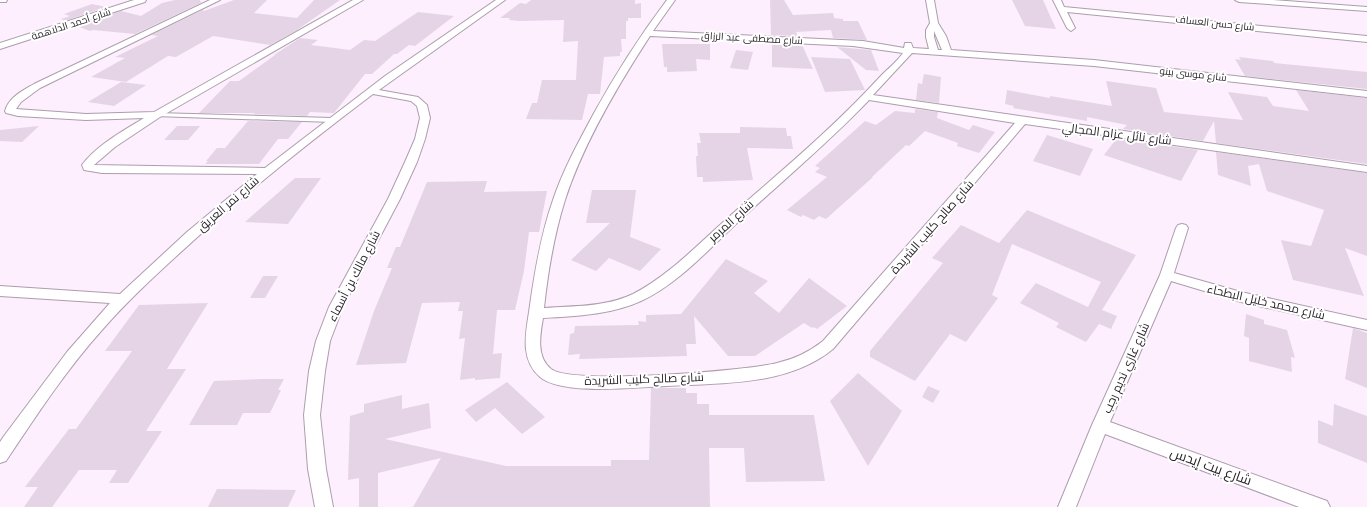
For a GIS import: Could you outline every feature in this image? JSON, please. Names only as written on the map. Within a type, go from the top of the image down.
[{"type":"street","name":"شارع أحمد الدلاهمة","points":[[0,46],[142,0]]},
{"type":"street","points":[[156,115],[86,117],[18,113],[10,111],[14,102],[37,86],[216,0]]},
{"type":"street","points":[[267,171],[102,170],[88,168],[88,165],[92,160],[126,134],[156,115],[359,0]]},
{"type":"street","name":"شارع نمر العريق","points":[[0,456],[48,387],[83,342],[123,299],[170,255],[267,171],[332,120],[418,57],[501,0]]},
{"type":"street","name":"شارع صالح كليب الشريدة","points":[[671,0],[628,62],[585,139],[564,185],[549,235],[542,269],[533,343],[536,363],[548,374],[569,381],[601,382],[750,374],[797,364],[812,357],[828,346],[1021,122]]},
{"type":"street","points":[[930,0],[934,23],[938,28],[946,50]]},
{"type":"street","points":[[1057,0],[1071,28]]},
{"type":"street","points":[[1239,0],[1367,9]]},
{"type":"street","name":"شارع حسن العساف","points":[[1062,9],[1367,39]]},
{"type":"street","points":[[934,23],[930,27],[930,34],[934,49]]},
{"type":"street","name":"شارع مصطفى عبد الرزاق","points":[[649,33],[946,50]]},
{"type":"street","name":"شارع المرمر","points":[[537,313],[572,311],[616,305],[636,298],[656,286],[749,205],[867,97],[892,68],[900,63],[904,48]]},
{"type":"street","name":"شارع موسى بينو","points":[[946,50],[1102,64],[1367,94]]},
{"type":"street","name":"شارع مالك بن أسماء","points":[[324,507],[317,469],[312,415],[317,371],[323,341],[336,307],[394,199],[420,139],[425,118],[422,105],[414,99],[372,91]]},
{"type":"street","name":"شارع نائل عزام المجالي","points":[[867,97],[1021,122],[1254,152],[1367,169]]},
{"type":"street","name":"شارع غازي نديم رجب","points":[[1067,507],[1100,425],[1167,275],[1182,228]]},
{"type":"street","name":"شارع محمد خليل البطحاء","points":[[1167,275],[1196,285],[1250,300],[1367,325]]},
{"type":"street","points":[[0,291],[123,299]]},
{"type":"street","name":"شارع بيت إيدس","points":[[1100,425],[1321,507]]},
{"type":"lane","points":[[156,115],[332,120]]},
{"type":"building","points":[[175,0],[200,0],[201,3],[135,34],[90,31],[77,26],[121,11],[141,16],[162,3]]},
{"type":"building","points":[[234,0],[267,0],[254,13],[297,18],[314,0],[340,0],[297,30],[270,45],[213,36],[176,57],[168,56],[126,82],[91,77],[125,58],[115,57],[158,36],[151,35],[203,10],[204,11]]},
{"type":"building","points":[[531,0],[635,0],[635,4],[641,3],[641,18],[628,18],[628,21],[626,21],[626,39],[621,39],[622,52],[620,52],[620,56],[604,57],[600,94],[588,94],[582,120],[526,119],[532,103],[537,103],[542,80],[576,80],[578,41],[563,42],[564,20],[520,21],[509,20],[510,18],[500,18],[520,3],[526,4]]},
{"type":"building","points":[[770,0],[784,0],[793,15],[833,13],[834,18],[843,19],[843,21],[858,21],[867,40],[833,38],[831,30],[796,32],[798,36],[771,35]]},
{"type":"building","points":[[1012,0],[1043,0],[1056,29],[1025,26]]},
{"type":"building","points":[[92,4],[106,7],[65,21],[61,19],[70,16],[64,14]]},
{"type":"building","points":[[418,12],[454,16],[415,46],[409,45],[397,54],[394,54],[372,74],[365,74],[334,113],[310,112],[307,116],[254,114],[255,113],[199,113],[230,81],[239,81],[300,38],[318,40],[311,45],[350,50],[364,40],[375,41]]},
{"type":"building","points":[[772,43],[802,45],[813,69],[772,67]]},
{"type":"building","points":[[662,44],[710,44],[710,60],[696,59],[697,71],[667,72],[667,67],[664,67]]},
{"type":"building","points":[[837,47],[871,50],[879,71],[866,70]]},
{"type":"building","points":[[736,50],[753,52],[748,70],[730,68]]},
{"type":"building","points":[[811,57],[850,59],[865,90],[825,92]]},
{"type":"building","points":[[1239,57],[1273,61],[1274,63],[1367,72],[1367,89],[1245,76],[1235,59],[1241,60]]},
{"type":"building","points":[[924,74],[941,77],[939,103],[916,100],[918,83],[922,84]]},
{"type":"building","points":[[1106,81],[1156,88],[1164,112],[1243,120],[1228,92],[1267,97],[1273,106],[1309,111],[1296,90],[1367,98],[1367,164],[1216,143],[1214,121],[1203,141],[1123,129],[1127,125],[1087,117],[1087,121],[1013,108],[1014,106],[1005,104],[1007,90],[1050,98],[1050,96],[1112,106]]},
{"type":"building","points":[[121,82],[146,85],[114,106],[88,102]]},
{"type":"building","points":[[915,109],[938,112],[937,118],[969,130],[973,125],[995,132],[979,153],[957,146],[958,143],[925,131],[909,146],[906,145],[826,219],[819,216],[814,220],[803,215],[801,217],[787,210],[827,177],[815,172],[820,168],[815,166],[865,121],[876,125],[895,111],[915,113]]},
{"type":"building","points":[[248,121],[302,122],[288,139],[278,139],[259,164],[205,164],[217,148],[225,148]]},
{"type":"building","points":[[39,126],[22,142],[0,141],[0,130]]},
{"type":"building","points":[[177,126],[200,126],[188,140],[164,140]]},
{"type":"building","points":[[740,127],[786,128],[787,136],[791,136],[793,149],[747,148],[753,180],[703,182],[703,177],[697,177],[697,143],[701,143],[699,133],[740,133]]},
{"type":"building","points":[[1047,135],[1093,149],[1080,176],[1033,161]]},
{"type":"building","points":[[1117,138],[1198,150],[1181,181],[1104,155]]},
{"type":"building","points":[[1216,152],[1367,173],[1367,256],[1345,248],[1364,296],[1293,280],[1281,240],[1311,246],[1324,210],[1267,191],[1259,164],[1248,166],[1251,186],[1218,175]]},
{"type":"building","points":[[295,178],[321,178],[288,224],[245,222]]},
{"type":"building","points":[[487,181],[484,192],[547,191],[539,232],[529,232],[524,271],[515,310],[497,310],[493,354],[502,353],[500,378],[475,380],[475,378],[460,380],[465,338],[459,339],[463,311],[458,311],[460,302],[422,303],[406,363],[356,365],[374,311],[392,268],[387,268],[396,247],[400,247],[427,182]]},
{"type":"building","points":[[592,190],[636,190],[630,237],[661,249],[640,271],[609,258],[596,271],[571,260],[610,223],[586,223]]},
{"type":"building","points":[[1027,210],[1136,255],[1102,310],[1117,316],[1111,329],[1099,324],[1086,342],[1056,327],[1059,323],[1020,303],[1036,283],[1088,307],[1101,282],[1012,244],[992,295],[998,298],[966,342],[950,334],[915,381],[870,357],[870,351],[943,263],[932,258],[961,225],[999,243]]},
{"type":"building","points":[[726,259],[768,281],[754,293],[779,313],[809,278],[847,306],[817,329],[804,323],[755,356],[728,356],[694,316],[696,344],[686,344],[687,356],[579,359],[580,354],[568,355],[570,334],[574,333],[575,326],[639,325],[638,321],[646,322],[646,315],[681,314]]},
{"type":"building","points":[[263,276],[278,276],[265,298],[250,298]]},
{"type":"building","points":[[208,303],[167,369],[186,369],[146,431],[162,431],[128,483],[109,483],[117,470],[79,470],[52,507],[24,507],[38,487],[25,487],[69,429],[76,429],[132,351],[105,351],[139,305]]},
{"type":"building","points":[[1246,314],[1264,320],[1264,324],[1287,330],[1295,358],[1291,357],[1292,372],[1249,361],[1249,338],[1244,336]]},
{"type":"building","points":[[1353,328],[1367,333],[1367,388],[1345,379]]},
{"type":"building","points":[[858,373],[902,411],[868,466],[830,401]]},
{"type":"building","points":[[284,379],[278,390],[281,390],[270,413],[243,413],[237,425],[189,425],[214,381]]},
{"type":"building","points":[[507,382],[545,417],[522,434],[495,408],[476,422],[465,410]]},
{"type":"building","points":[[928,386],[940,391],[933,403],[922,397]]},
{"type":"building","points":[[651,388],[686,388],[686,393],[697,393],[697,404],[709,404],[709,415],[814,415],[825,481],[746,482],[744,448],[709,448],[710,507],[413,507],[441,458],[378,473],[378,507],[359,507],[359,478],[348,480],[350,416],[364,412],[364,404],[402,395],[402,409],[429,403],[431,428],[385,439],[506,466],[611,466],[611,460],[649,460]]},
{"type":"building","points":[[1334,404],[1367,416],[1367,463],[1318,443],[1318,420],[1333,426]]},
{"type":"building","points":[[217,489],[296,490],[288,507],[208,507]]}]
